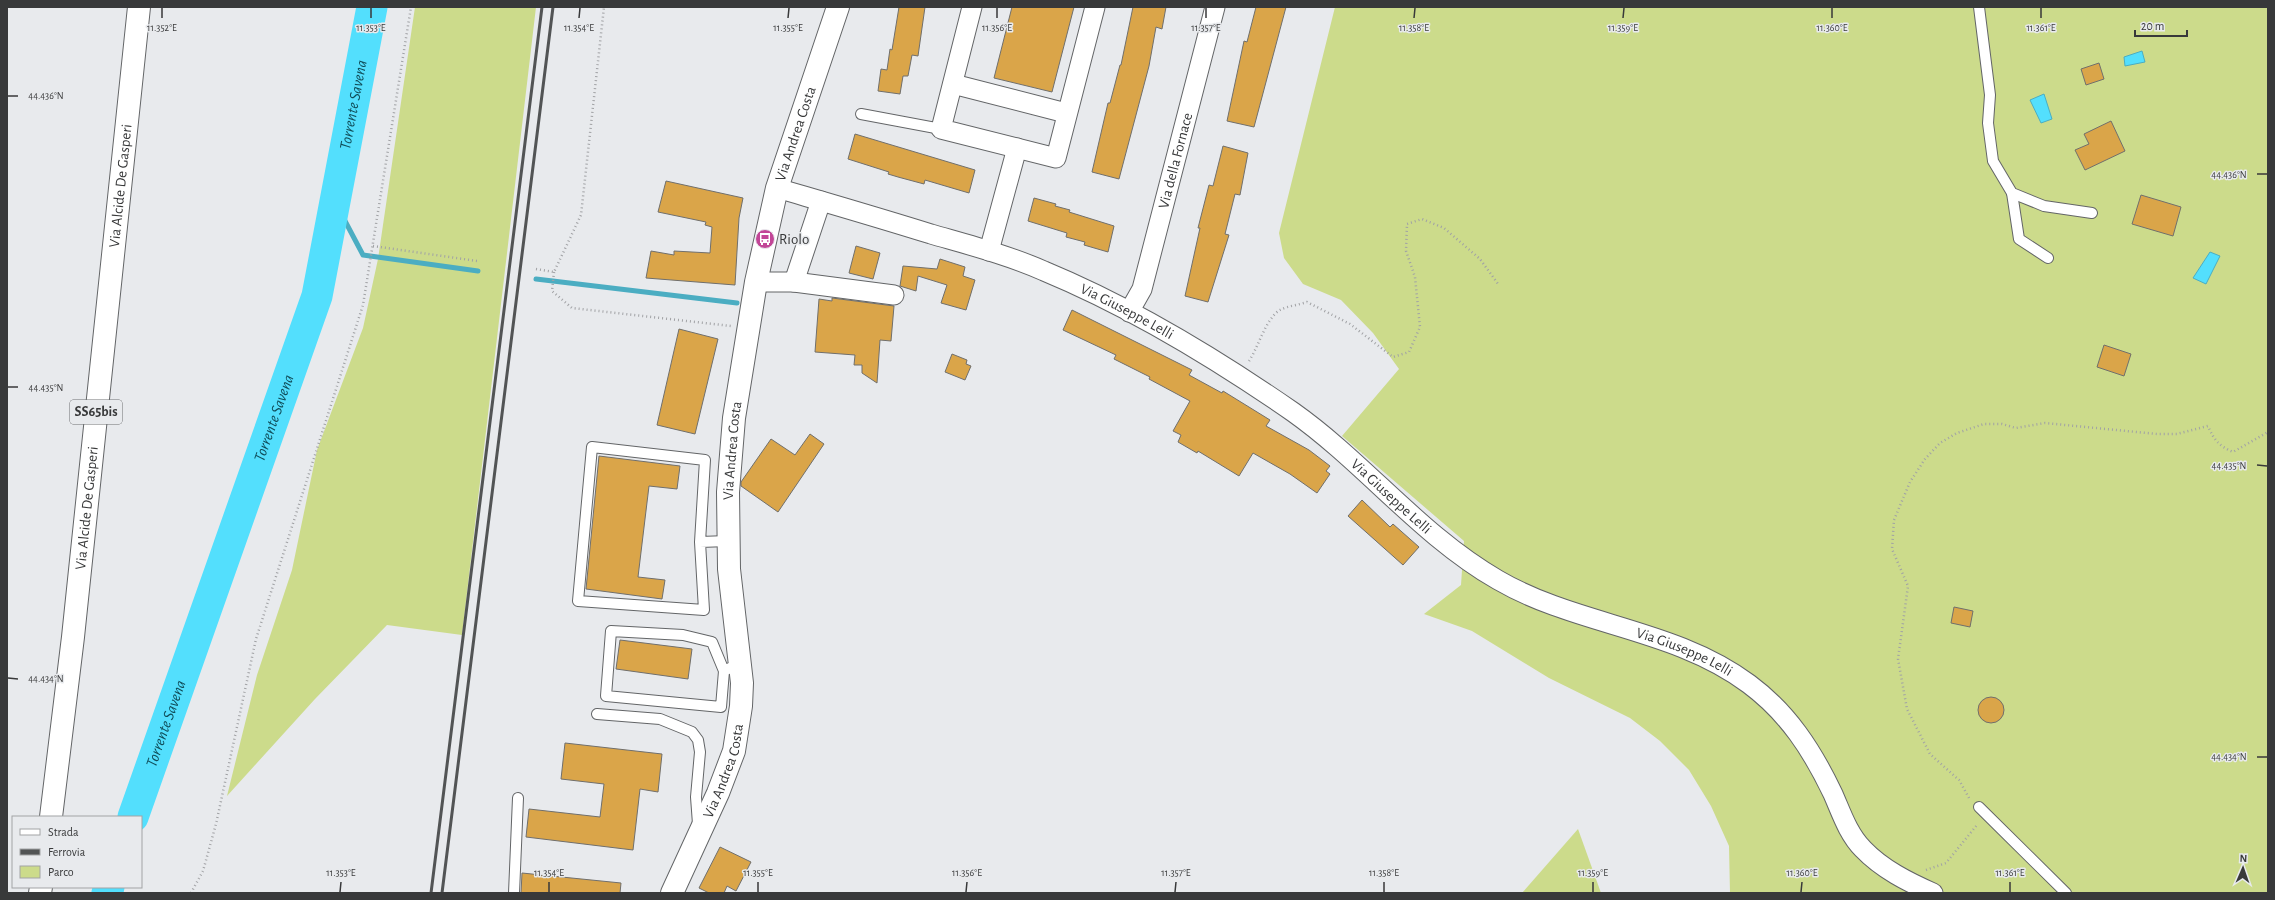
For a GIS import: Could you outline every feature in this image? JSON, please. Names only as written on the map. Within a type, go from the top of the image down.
[{"type":"main road","name":"Via Alcide De Gasperi","points":[[51,816],[73,637],[139,7]]},
{"type":"main road","name":"Via Andrea Costa","points":[[672,893],[718,793],[734,751],[741,706],[732,667],[728,541],[728,492],[731,448],[756,282],[777,188],[838,7]]},
{"type":"street","points":[[972,7],[942,129],[1056,158],[1066,113],[1095,7]]},
{"type":"street","name":"Via della Fornace","points":[[1130,312],[1142,289],[1215,7]]},
{"type":"street","points":[[953,84],[1066,113]]},
{"type":"street","points":[[989,251],[1017,148]]},
{"type":"street","name":"Via Giuseppe Lelli","points":[[777,188],[989,251],[1043,270],[1130,312],[1238,376],[1302,419],[1448,546],[1498,580],[1544,602],[1653,636],[1698,653],[1751,685],[1777,708],[1798,731],[1819,764],[1846,823],[1860,846],[1881,865],[1902,878],[1933,893]]},
{"type":"street","points":[[794,282],[822,201]]},
{"type":"street","points":[[756,282],[794,282],[894,295]]},
{"type":"lane","points":[[1979,7],[1990,95],[1988,123],[1993,161],[2012,193],[2018,239],[2048,258]]},
{"type":"lane","points":[[861,114],[942,129]]},
{"type":"lane","points":[[2012,193],[2044,206],[2092,214]]},
{"type":"lane","points":[[592,447],[705,460],[700,542],[704,610],[578,601],[592,447]]},
{"type":"lane","points":[[700,542],[728,541]]},
{"type":"lane","points":[[611,630],[683,635],[712,642],[732,667],[721,708],[606,696],[611,630]]},
{"type":"lane","points":[[597,714],[660,719],[692,732],[698,740],[700,752],[696,797],[699,836]]},
{"type":"lane","points":[[514,893],[518,798]]},
{"type":"lane","points":[[1975,805],[2066,893]]},
{"type":"path","points":[[191,893],[203,871],[216,824],[256,639],[363,305],[411,7]]},
{"type":"path","points":[[604,7],[581,216],[554,272],[552,290],[572,308],[749,328]]},
{"type":"path","points":[[1238,376],[1256,351],[1260,336],[1279,310],[1307,302],[1350,324],[1393,358],[1409,352],[1420,327],[1415,277],[1406,251],[1407,224],[1422,220],[1444,228],[1480,258],[1498,284]]},
{"type":"path","points":[[373,246],[477,261]]},
{"type":"path","points":[[536,269],[554,272]]},
{"type":"path","points":[[1975,805],[1959,780],[1930,754],[1906,709],[1898,659],[1908,586],[1892,548],[1894,520],[1910,482],[1925,459],[1940,443],[1957,433],[1984,424],[2002,424],[2016,428],[2045,423],[2108,428],[2137,434],[2178,434],[2208,426],[2214,439],[2222,447],[2233,452],[2268,432]]},
{"type":"path","points":[[1902,878],[1946,863],[1981,820]]},
{"type":"green space","points":[[415,7],[536,7],[462,635],[387,625],[315,699],[227,796],[257,675],[292,570],[317,450],[363,328],[378,259]]},
{"type":"green space","points":[[1335,7],[2268,7],[2268,893],[1730,893],[1729,846],[1711,806],[1689,770],[1660,741],[1630,718],[1549,678],[1472,631],[1424,614],[1461,585],[1464,541],[1342,436],[1399,369],[1373,333],[1341,300],[1303,284],[1284,258],[1279,233]]},
{"type":"green space","points":[[1578,829],[1601,893],[1522,893]]},
{"type":"water","points":[[2142,51],[2145,62],[2125,66],[2124,57]]},
{"type":"water","points":[[2044,94],[2052,119],[2041,123],[2030,100]]},
{"type":"water","points":[[2210,252],[2220,256],[2206,284],[2193,278]]},
{"type":"building","points":[[899,7],[925,7],[918,56],[912,55],[908,76],[903,76],[900,94],[878,91],[881,69],[887,70],[890,49],[892,50]]},
{"type":"building","points":[[1012,7],[1074,7],[1052,92],[994,78]]},
{"type":"building","points":[[1133,7],[1166,7],[1162,29],[1156,27],[1149,66],[1119,179],[1092,172],[1108,103],[1110,103],[1121,65]]},
{"type":"building","points":[[1256,7],[1286,7],[1254,127],[1227,121],[1244,41],[1247,42]]},
{"type":"building","points":[[2099,63],[2104,79],[2086,85],[2081,69]]},
{"type":"building","points":[[2111,121],[2125,151],[2085,170],[2075,150],[2089,144],[2084,134]]},
{"type":"building","points":[[855,134],[975,170],[969,193],[925,180],[924,184],[898,177],[888,174],[889,172],[848,159]]},
{"type":"building","points":[[1223,146],[1248,153],[1240,195],[1235,194],[1225,234],[1229,235],[1208,302],[1185,296],[1200,228],[1198,228],[1209,185],[1213,186]]},
{"type":"building","points":[[666,181],[743,198],[739,218],[735,285],[646,278],[651,251],[674,255],[674,251],[710,253],[712,227],[705,225],[706,222],[658,212]]},
{"type":"building","points":[[2141,195],[2181,207],[2173,236],[2132,224]]},
{"type":"building","points":[[1034,198],[1056,204],[1055,206],[1070,210],[1069,212],[1114,226],[1108,252],[1084,245],[1085,242],[1066,237],[1067,233],[1028,221]]},
{"type":"building","points":[[856,246],[880,253],[873,279],[849,273]]},
{"type":"building","points":[[940,259],[965,267],[963,276],[975,280],[966,310],[941,303],[947,285],[918,276],[916,291],[900,286],[903,266],[937,269]]},
{"type":"building","points":[[832,298],[894,306],[891,341],[880,340],[877,383],[862,373],[862,365],[854,365],[855,355],[815,352],[819,299],[832,301]]},
{"type":"building","points":[[1072,310],[1192,370],[1189,375],[1222,393],[1223,391],[1270,420],[1266,426],[1309,450],[1330,466],[1326,471],[1330,474],[1317,493],[1290,474],[1253,453],[1239,476],[1198,451],[1197,453],[1178,442],[1181,435],[1173,431],[1190,401],[1149,379],[1150,377],[1114,359],[1116,355],[1063,330]]},
{"type":"building","points":[[679,329],[718,339],[695,434],[657,425]]},
{"type":"building","points":[[2104,345],[2131,354],[2124,376],[2097,367]]},
{"type":"building","points":[[952,354],[967,360],[966,364],[971,366],[965,380],[945,372]]},
{"type":"building","points":[[810,434],[824,444],[778,512],[741,486],[741,482],[771,439],[795,455]]},
{"type":"building","points":[[599,456],[680,466],[677,489],[649,486],[638,577],[665,580],[662,599],[586,589]]},
{"type":"building","points":[[1362,500],[1390,527],[1393,524],[1419,547],[1403,565],[1348,516]]},
{"type":"building","points":[[1954,607],[1973,611],[1970,627],[1951,623]]},
{"type":"building","points":[[620,640],[692,649],[688,679],[616,669]]},
{"type":"building","points":[[1991,697],[2000,701],[2004,710],[2000,719],[1991,723],[1982,719],[1978,710],[1982,701]]},
{"type":"building","points":[[565,743],[662,754],[658,792],[640,789],[633,850],[526,837],[529,809],[600,817],[604,784],[561,779]]},
{"type":"building","points":[[720,847],[751,862],[736,891],[727,886],[724,893],[709,893],[699,888]]},
{"type":"building","points":[[522,873],[621,883],[620,893],[521,893]]},
{"type":"waterway","name":"Torrente Savena","points":[[133,816],[317,296],[372,7]]},
{"type":"waterway","points":[[335,202],[363,255],[478,271]]},
{"type":"waterway","points":[[536,279],[737,303]]},
{"type":"waterway","name":"Torrente Savena","points":[[107,893],[109,888]]},
{"type":"railway","points":[[431,893],[542,7]]},
{"type":"railway","points":[[442,893],[553,7]]},
{"type":"place","name":"Riolo","points":[[765,239]]}]
